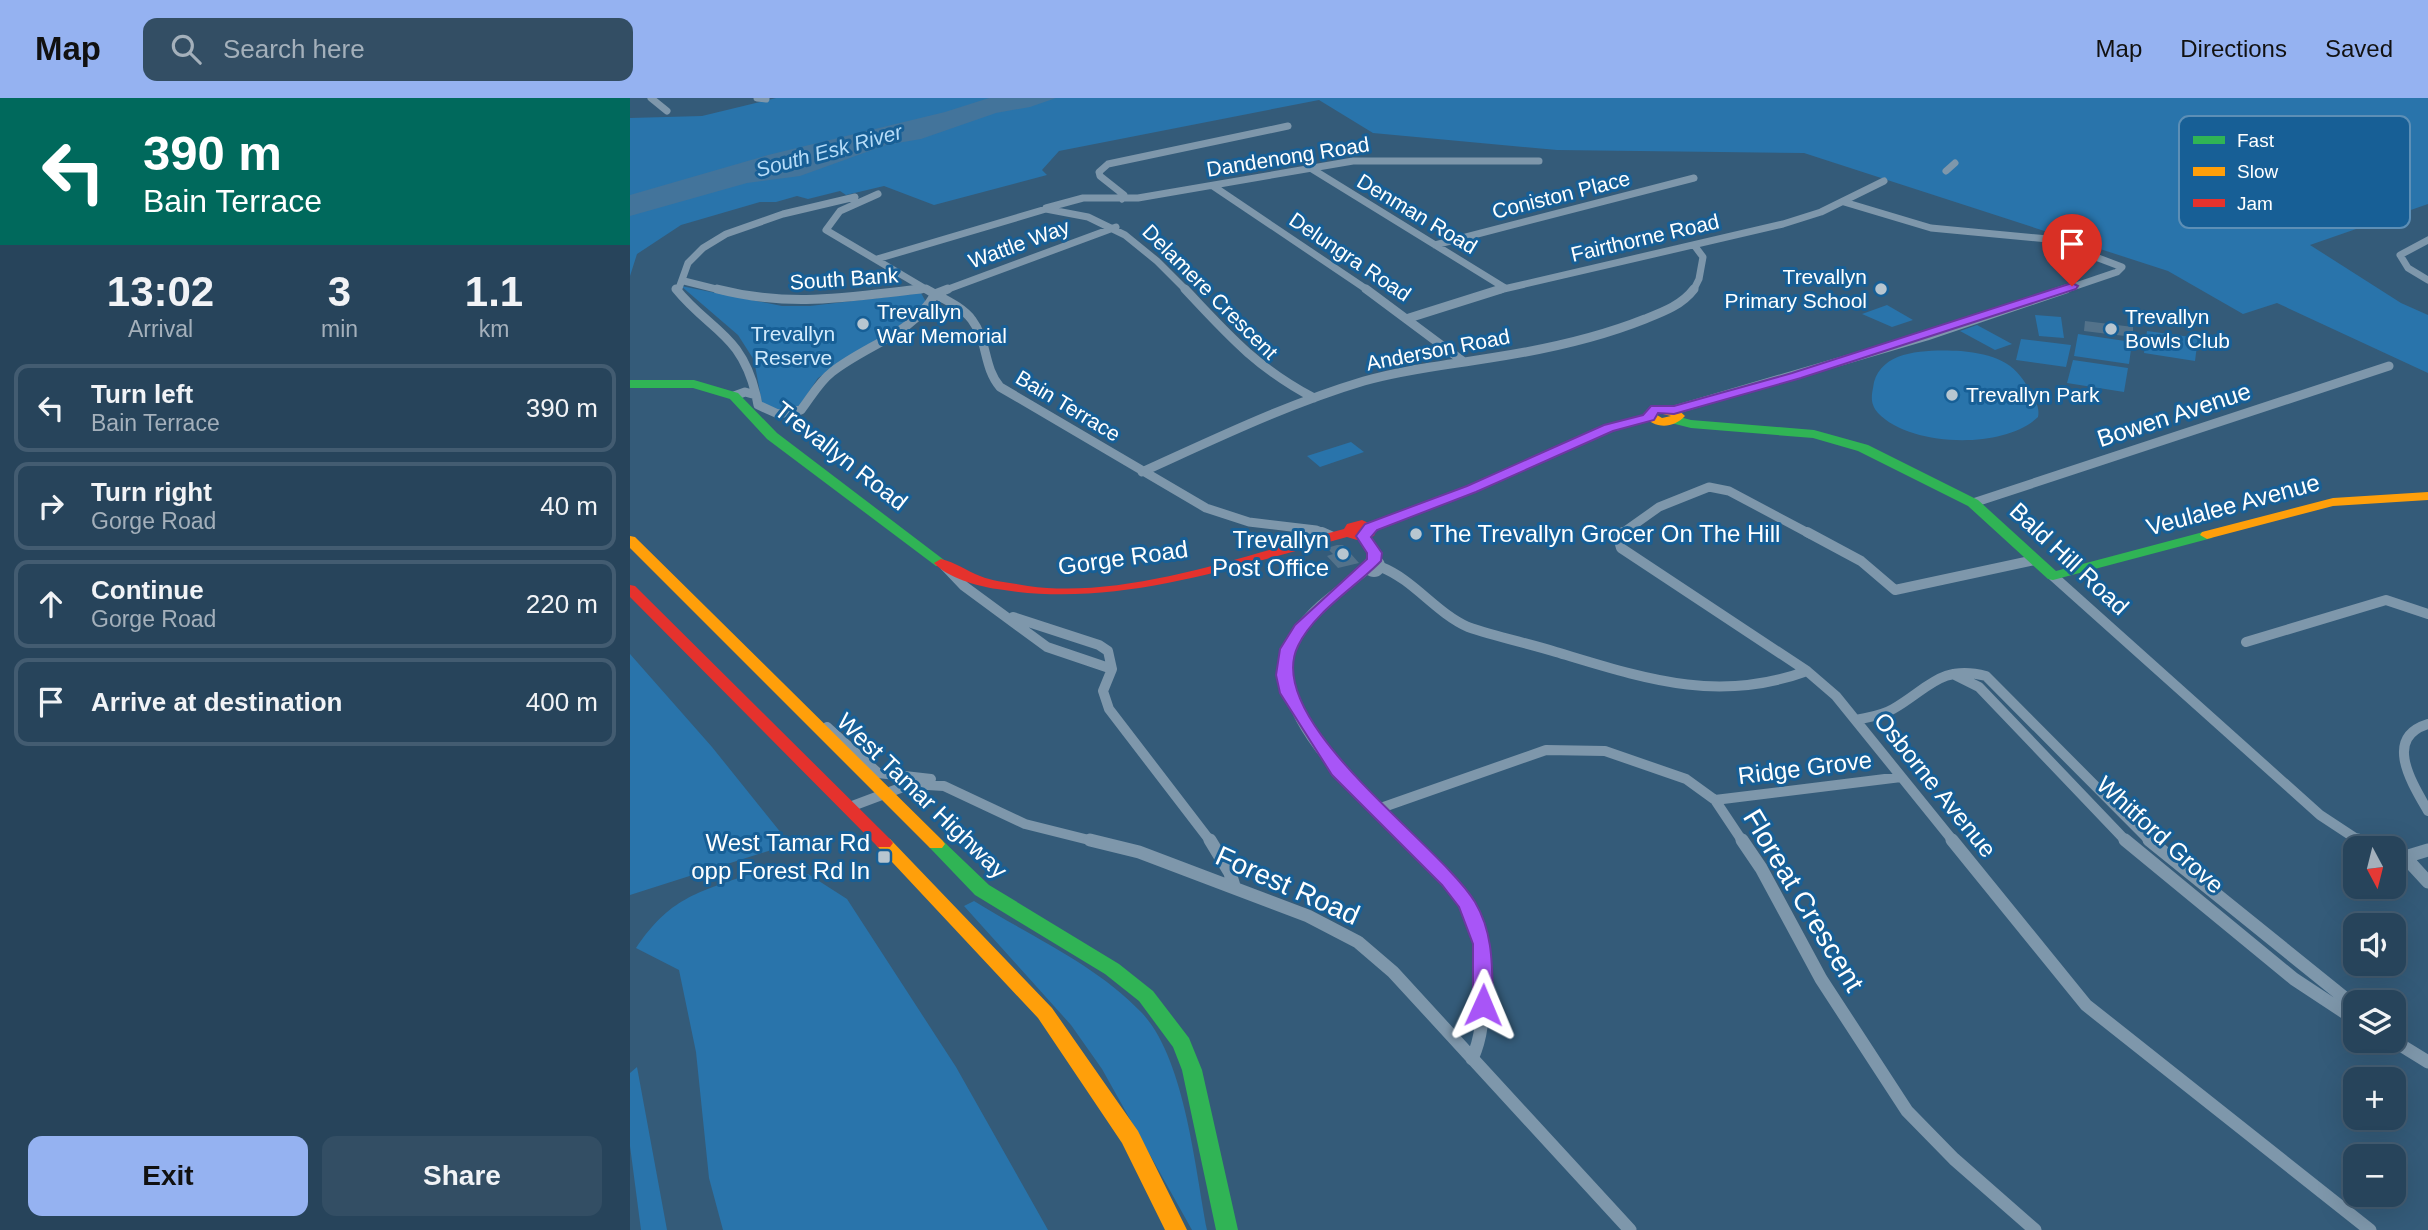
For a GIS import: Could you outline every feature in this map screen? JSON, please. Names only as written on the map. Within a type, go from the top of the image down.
[{"type":"main road","points":[[630,384],[694,384],[731,395]]},
{"type":"main road","name":"Trevallyn Road","points":[[731,395],[772,436],[945,566]]},
{"type":"main road","name":"Bald Hill Road","points":[[1650,417],[1664,422],[1675,415],[1833,438],[1872,452],[1973,503],[2053,576]]},
{"type":"main road","name":"Gorge Road","points":[[945,566],[996,586],[1029,591],[1070,591],[1171,578],[1331,536],[1361,532],[1471,489],[1609,428],[1650,417]]},
{"type":"main road","name":"Veulalee Avenue","points":[[2053,576],[2333,502],[2428,496]]},
{"type":"main road","name":"West Tamar Highway","points":[[630,540],[982,890],[1112,969],[1146,996],[1182,1044],[1192,1070],[1227,1230]]},
{"type":"main road","points":[[630,589],[936,895],[1045,1013],[1130,1138],[1176,1230]]},
{"type":"street","points":[[651,98],[667,111]]},
{"type":"street","points":[[757,98],[766,99]]},
{"type":"street","points":[[1122,199],[1124,195],[1100,176],[1099,172],[1108,164],[1288,126]]},
{"type":"street","name":"Dandenong Road","points":[[1045,209],[1083,198],[1122,199],[1365,160],[1539,161]]},
{"type":"street","points":[[1946,171],[1955,163]]},
{"type":"street","name":"Denman Road","points":[[1312,169],[1505,288]]},
{"type":"street","name":"Coniston Place","points":[[1435,245],[1694,178]]},
{"type":"street","name":"Fairthorne Road","points":[[1409,318],[1505,288],[1783,224],[1843,202],[1884,181]]},
{"type":"street","name":"Delungra Road","points":[[1213,186],[1409,318],[1464,362]]},
{"type":"street","name":"Bain Terrace","points":[[684,281],[689,265],[700,252],[739,227],[878,194],[842,209],[826,228],[924,289],[954,304],[980,328],[986,369],[1000,387],[1206,508],[1229,516],[1316,530],[1331,536]]},
{"type":"street","points":[[1675,415],[1927,336],[2121,269],[2120,264],[2048,239],[1931,228],[1843,202]]},
{"type":"street","name":"Delamere Crescent","points":[[877,259],[1045,209],[1089,217],[1116,227],[1150,255],[1258,367],[1314,398]]},
{"type":"street","name":"Wattle Way","points":[[934,293],[1116,227]]},
{"type":"street","points":[[2428,240],[2400,255],[2408,268],[2428,280]]},
{"type":"street","name":"Anderson Road","points":[[1142,472],[1314,398],[1402,371],[1464,362],[1563,342],[1631,322],[1679,303],[1698,288],[1700,282],[1703,257],[1694,245]]},
{"type":"street","points":[[684,281],[676,289],[731,339],[754,382],[758,405],[778,414],[801,410],[819,383],[834,370],[929,308],[954,304]]},
{"type":"street","name":"South Bank","points":[[684,281],[714,291],[799,302],[924,289]]},
{"type":"street","points":[[929,308],[934,293]]},
{"type":"street","name":"Bowen Avenue","points":[[1973,503],[2389,366]]},
{"type":"street","points":[[731,395],[754,382]]},
{"type":"street","points":[[731,395],[756,395]]},
{"type":"street","name":"Osborne Avenue","points":[[2035,559],[1915,588],[1895,590],[1861,561],[1719,488],[1696,490],[1633,523],[1618,537],[1621,548],[1823,682],[2086,1005],[2370,1230]]},
{"type":"street","points":[[1361,532],[1375,553],[1374,566],[1303,625],[1288,649],[1284,675],[1288,693],[1338,771],[1448,880],[1467,905],[1478,927],[1482,944],[1483,1020],[1478,1046],[1472,1059]]},
{"type":"street","name":"Trevallyn Road","points":[[945,566],[988,606],[1049,649],[1066,656],[1091,658],[1112,669]]},
{"type":"street","points":[[1374,566],[1400,574],[1429,604],[1461,624],[1652,679],[1701,687],[1755,688],[1774,685],[1807,671]]},
{"type":"street","name":"Bald Hill Road","points":[[2053,576],[2099,621],[2148,660],[2320,815],[2349,836]]},
{"type":"street","points":[[2246,642],[2386,600],[2428,614]]},
{"type":"street","name":"Trevallyn Road","points":[[1004,615],[1099,645],[1108,651],[1112,669]]},
{"type":"street","points":[[1112,669],[1103,687],[1103,697],[1112,713],[1206,832],[1234,876],[1234,886]]},
{"type":"street","name":"Whitford Grove","points":[[1947,673],[1962,669],[1986,676],[2146,837],[2343,996]]},
{"type":"street","points":[[1856,720],[1878,716],[1947,673]]},
{"type":"street","name":"Whitford Grove","points":[[1947,673],[1962,676],[1979,687],[2129,844],[2294,979],[2343,1011]]},
{"type":"street","name":"Forest Road","points":[[811,721],[830,728],[878,773],[887,777],[927,777],[1025,824],[1139,852],[1308,916],[1358,942],[1393,972],[1630,1230]]},
{"type":"street","points":[[2428,724],[2412,729],[2404,751],[2404,766],[2428,811]]},
{"type":"street","name":"Floreat Crescent","points":[[1375,810],[1513,759],[1565,749],[1623,755],[1686,779],[1715,800],[1761,868],[1821,979],[1863,1048],[1907,1111],[1954,1160],[2035,1230]]},
{"type":"street","name":"Ridge Grove","points":[[1715,800],[1901,777]]},
{"type":"street","name":"Forest Road","points":[[847,808],[911,784],[944,786]]},
{"type":"street","points":[[2406,854],[2428,850]]},
{"type":"street","points":[[2406,862],[2428,882]]},
{"type":"street","points":[[2406,1048],[2428,1062]]},
{"type":"green space","points":[[776,98],[2428,98],[2428,204],[2410,210],[2410,116],[2179,116],[2179,228],[2359,228],[2310,245],[2401,303],[2428,315],[2428,373],[2277,303],[2243,314],[2168,271],[1804,153],[1557,150],[1373,133],[1319,100],[1059,151],[1042,170],[1047,175],[934,205],[884,186],[846,195],[840,191],[808,199],[797,196],[776,202],[760,202],[681,225],[637,254],[630,276],[630,118],[702,116]]},
{"type":"green space","name":"Trevallyn Reserve","points":[[681,286],[782,306],[810,306],[921,293],[926,302],[914,316],[818,378],[798,408],[778,411],[762,403],[754,360],[738,335]]},
{"type":"green space","points":[[1887,305],[1913,320],[1892,327],[1862,314]]},
{"type":"green space","points":[[2035,315],[2061,317],[2064,338],[2039,336]]},
{"type":"green space","points":[[1977,325],[2012,344],[1995,350],[1960,331]]},
{"type":"green space","points":[[2147,331],[2198,338],[2195,361],[2144,353]]},
{"type":"green space","points":[[2078,334],[2132,342],[2129,364],[2074,356]]},
{"type":"green space","points":[[2021,339],[2071,345],[2066,367],[2016,360]]},
{"type":"green space","name":"Trevallyn Park","points":[[1961,351],[1993,357],[2017,372],[2034,397],[2038,417],[2023,428],[2003,435],[1957,440],[1912,433],[1878,413],[1872,395],[1877,375],[1884,365],[1907,354]]},
{"type":"green space","points":[[2073,360],[2128,368],[2124,392],[2067,383]]},
{"type":"green space","points":[[1351,442],[1364,452],[1320,467],[1307,456]]},
{"type":"green space","points":[[630,654],[712,747],[790,844],[630,895]]},
{"type":"green space","points":[[750,874],[808,874],[847,899],[956,1067],[1048,1230],[723,1230],[709,1178],[696,1052],[679,970],[636,948],[661,918],[686,899]]},
{"type":"green space","points":[[974,901],[1105,980],[1142,1013],[1157,1033],[1169,1058],[1186,1116],[1207,1230],[1192,1230],[1102,1069],[1071,1025],[964,906]]},
{"type":"green space","points":[[637,1067],[667,1230],[641,1230],[630,1146],[630,1073]]},
{"type":"water","name":"South Esk River","points":[[989,98],[1056,98],[1030,107],[996,113],[921,139],[886,145],[800,176],[747,183],[630,216],[630,195],[768,155],[945,112]]},
{"type":"building","name":"Trevallyn Bowls Club","points":[[2085,321],[2133,327],[2133,337],[2084,331]]},
{"type":"building","points":[[1343,545],[1359,563],[1338,568],[1327,556],[1333,554],[1327,548]]},
{"type":"traffic: fast","points":[[630,384],[694,384],[734,396],[772,436],[941,563]]},
{"type":"traffic: fast","points":[[1370,527],[1471,489],[1609,428],[1650,417]]},
{"type":"traffic: fast","points":[[1676,420],[1691,424],[1814,434],[1863,448],[1973,503],[2053,576],[2207,535]]},
{"type":"traffic: fast","points":[[936,844],[982,890],[1112,969],[1146,996],[1182,1044],[1192,1070],[1227,1230]]},
{"type":"traffic: slow","points":[[1656,409],[1670,409],[1679,416],[1671,421],[1660,422],[1649,415],[1656,409]]},
{"type":"traffic: slow","points":[[2207,535],[2333,502],[2428,496]]},
{"type":"traffic: slow","points":[[630,540],[936,844]]},
{"type":"traffic: slow","points":[[884,843],[1045,1013],[1130,1137],[1176,1230]]},
{"type":"traffic: jam","points":[[1362,524],[1370,527],[1369,533],[1357,536],[1349,532],[1352,527],[1362,524]]},
{"type":"traffic: jam","points":[[941,563],[986,583],[1031,591],[1077,592],[1169,579],[1349,532]]},
{"type":"traffic: jam","points":[[630,589],[884,843]]},
{"type":"place","name":"Trevallyn Primary School","points":[[1881,289]]},
{"type":"place","name":"Trevallyn War Memorial","points":[[863,324]]},
{"type":"place","name":"Trevallyn Bowls Club","points":[[2111,329]]},
{"type":"place","name":"Trevallyn Park","points":[[1952,395]]},
{"type":"place","name":"The Trevallyn Grocer On The Hill","points":[[1416,534]]},
{"type":"place","name":"Trevallyn Post Office","points":[[1343,554]]},
{"type":"place","name":"West Tamar Rd opp Forest Rd In","points":[[884,857]]},
{"type":"route","points":[[1483,1005],[1482,944],[1478,927],[1467,905],[1448,880],[1338,771],[1298,713],[1288,693],[1284,675],[1288,649],[1312,615],[1367,569],[1366,564],[1374,561],[1375,553],[1363,536],[1369,533],[1370,527],[1471,489],[1621,423],[1650,417],[1652,410],[1674,410],[1797,376],[1927,336],[2072,286]]}]
